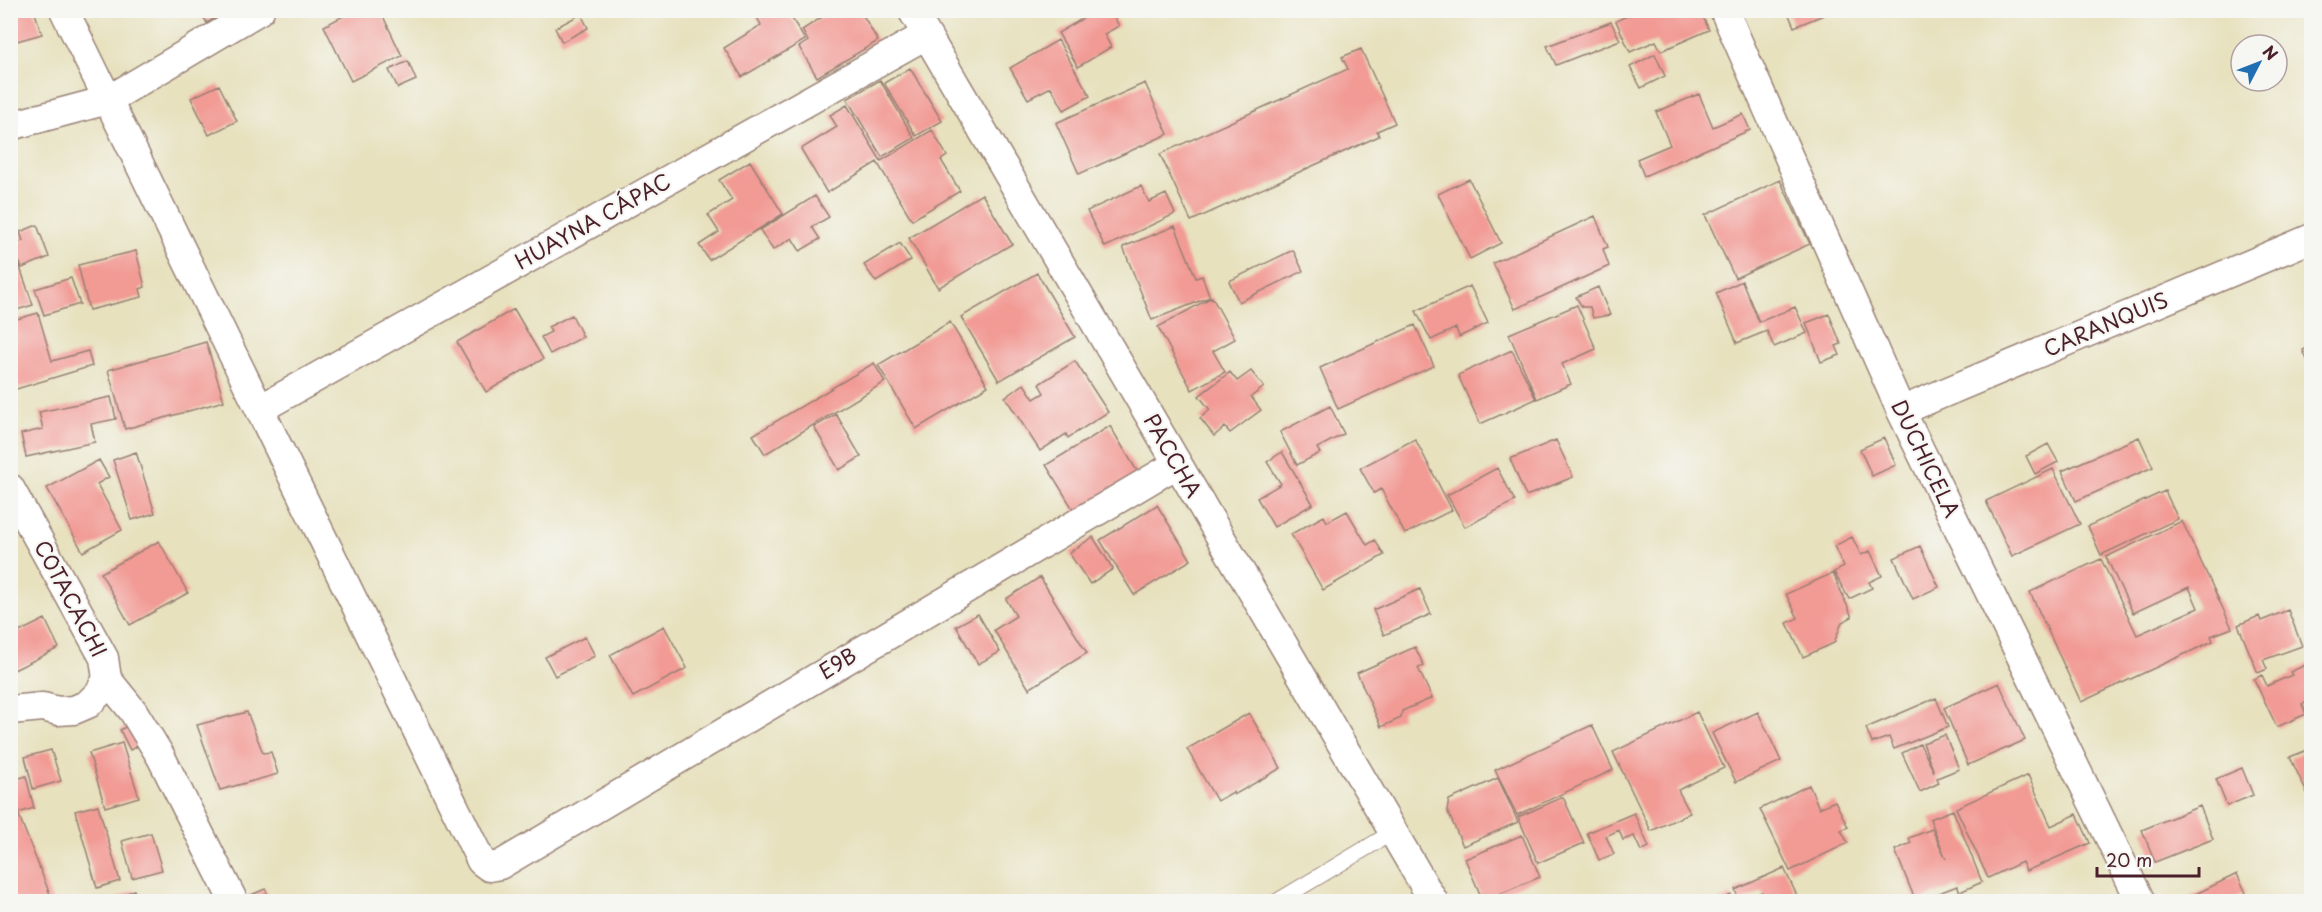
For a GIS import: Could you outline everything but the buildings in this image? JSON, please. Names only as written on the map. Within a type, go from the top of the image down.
[{"type":"street","points":[[64,10],[260,409]]},
{"type":"street","points":[[10,126],[108,100],[260,10]]},
{"type":"street","name":"PACCHA","points":[[912,10],[1434,902]]},
{"type":"street","name":"DUCHICELA","points":[[1724,10],[1901,411],[2141,902]]},
{"type":"street","name":"HUAYNA CÁPAC","points":[[260,409],[927,35]]},
{"type":"street","name":"CARANQUIS","points":[[1901,411],[2312,238]]},
{"type":"street","name":"E9B","points":[[260,409],[481,861],[489,867],[500,865],[1177,464]]},
{"type":"street","name":"COTACACHI","points":[[10,488],[104,658],[107,679]]},
{"type":"street","points":[[10,710],[43,707],[58,711],[74,710],[88,704],[99,693],[107,679],[133,711],[160,757],[234,902]]},
{"type":"lane","points":[[1276,902],[1393,832]]}]
